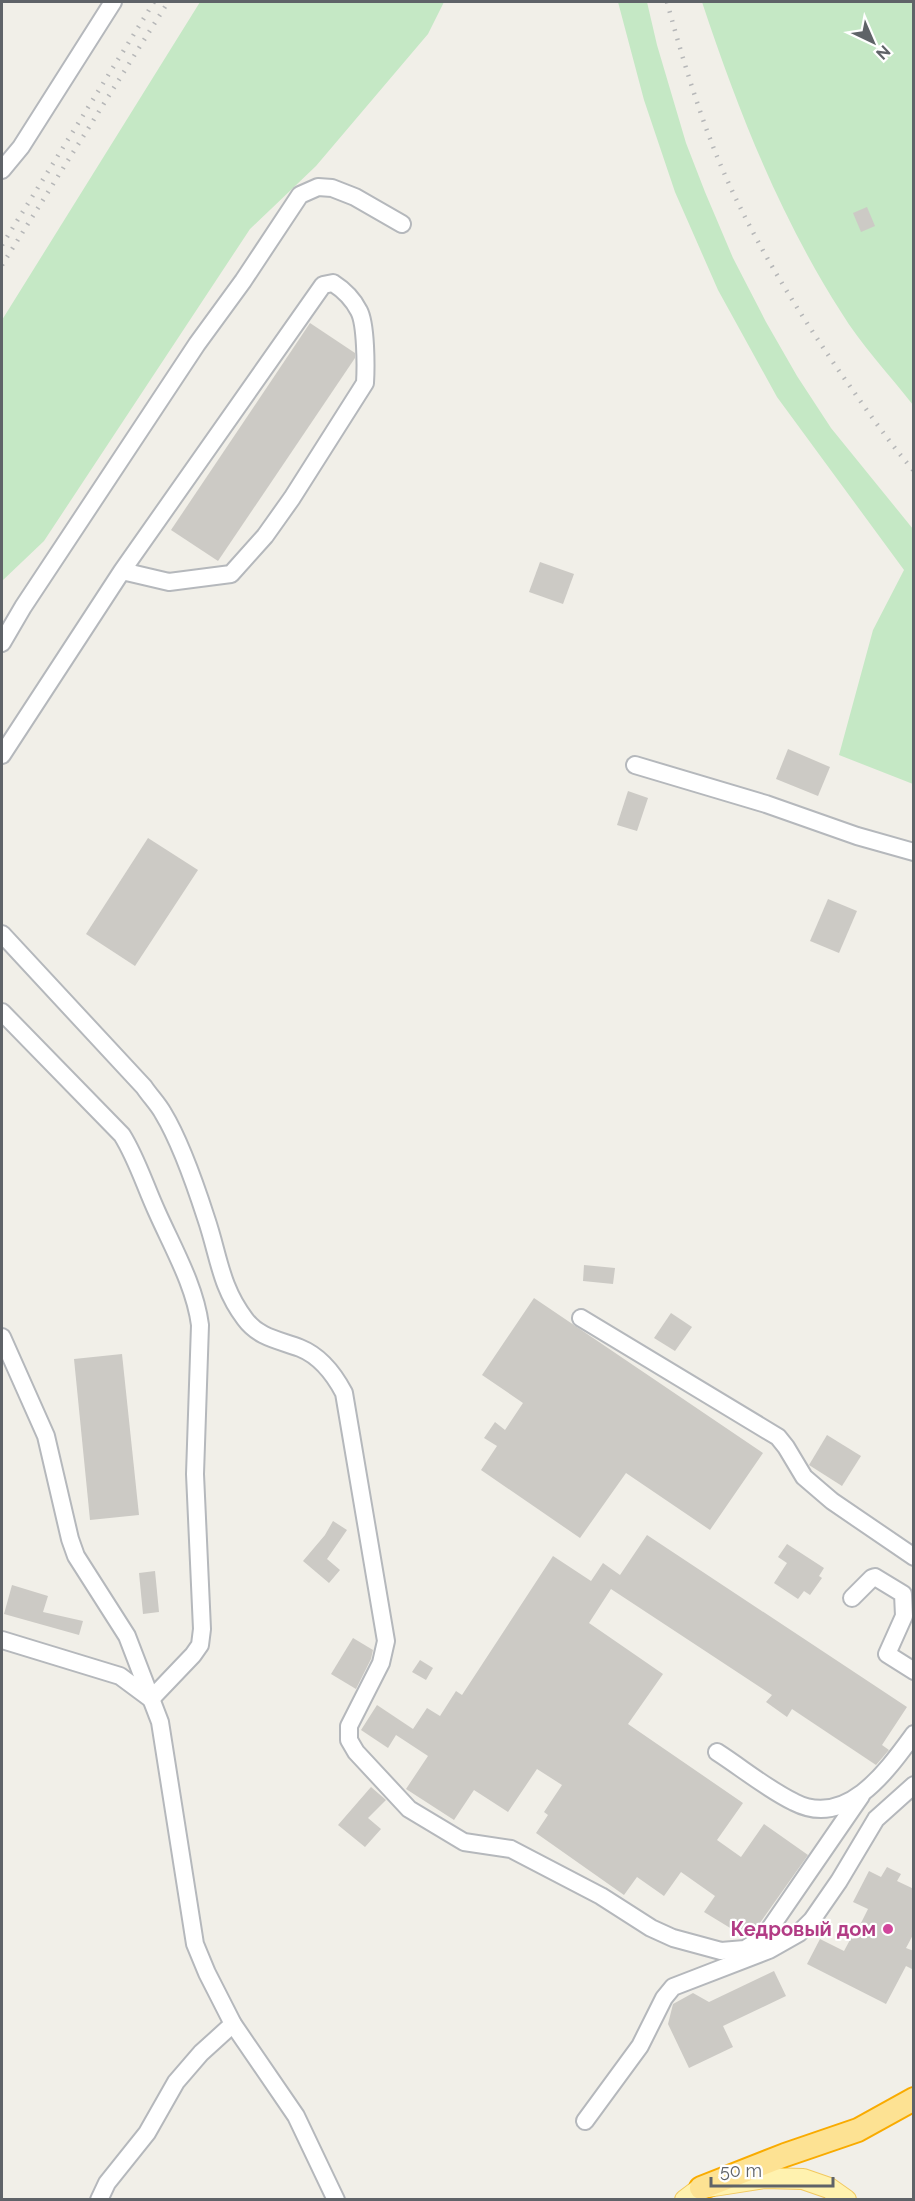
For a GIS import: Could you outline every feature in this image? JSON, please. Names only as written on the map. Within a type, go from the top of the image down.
[{"type":"highway","points":[[693,2194],[785,2155],[858,2130],[914,2099]]},
{"type":"main road","points":[[693,2194],[765,2178],[803,2179],[829,2188],[846,2199]]},
{"type":"street","points":[[2,170],[21,147],[113,2]]},
{"type":"street","points":[[2,643],[29,597],[197,344],[243,281],[300,195],[318,187],[332,188],[355,197],[402,224]]},
{"type":"street","points":[[2,755],[122,571],[323,285],[333,283],[345,291],[360,312],[366,362],[365,383],[265,536],[231,574],[169,582],[122,571]]},
{"type":"street","points":[[634,765],[766,804],[857,836],[914,852]]},
{"type":"street","points":[[2,934],[144,1087],[163,1112],[174,1134],[207,1219],[223,1282],[247,1322],[261,1335],[302,1349],[321,1361],[337,1380],[344,1393],[386,1641],[381,1663],[349,1726],[349,1740],[356,1752],[409,1809],[464,1842],[511,1849],[601,1896],[651,1928],[673,1938],[721,1951],[745,1949],[764,1937],[861,1796],[890,1768],[914,1734]]},
{"type":"street","points":[[2,1012],[122,1135],[135,1155],[152,1202],[197,1305],[200,1325],[195,1474],[202,1629],[200,1645],[193,1655],[152,1699]]},
{"type":"street","points":[[580,1318],[778,1437],[804,1477],[832,1501],[914,1557]]},
{"type":"street","points":[[2,1336],[46,1436],[76,1556],[127,1636],[160,1722],[195,1944],[233,2024],[296,2116],[336,2199]]},
{"type":"street","points":[[852,1598],[875,1577],[903,1594],[904,1616],[887,1654],[914,1671]]},
{"type":"street","points":[[2,1640],[120,1676],[152,1699]]},
{"type":"street","points":[[717,1752],[795,1803],[821,1809],[842,1805],[861,1796]]},
{"type":"street","points":[[585,2121],[640,2046],[664,1998],[673,1987],[769,1950],[799,1933],[812,1920],[839,1881],[876,1819],[914,1785]]},
{"type":"street","points":[[99,2199],[107,2183],[147,2133],[176,2082],[233,2024]]},
{"type":"green space","points":[[200,2],[444,2],[428,34],[316,166],[250,229],[44,541],[2,581],[2,320]]},
{"type":"green space","points":[[618,2],[647,2],[657,45],[686,143],[733,258],[766,322],[797,376],[831,428],[913,529],[913,784],[839,755],[873,630],[904,570],[777,397],[718,290],[675,192],[644,100]]},
{"type":"green space","points":[[702,2],[913,2],[913,405],[849,324],[798,238],[745,122]]},
{"type":"building","points":[[867,207],[875,226],[861,232],[853,213]]},
{"type":"building","points":[[310,323],[355,353],[355,358],[218,561],[171,530]]},
{"type":"building","points":[[540,562],[574,574],[563,604],[529,592]]},
{"type":"building","points":[[788,749],[830,767],[818,796],[776,779]]},
{"type":"building","points":[[628,791],[648,798],[637,831],[617,825]]},
{"type":"building","points":[[148,838],[198,870],[135,966],[86,934]]},
{"type":"building","points":[[828,899],[857,911],[839,953],[810,941]]},
{"type":"building","points":[[584,1265],[615,1268],[613,1284],[583,1281]]},
{"type":"building","points":[[534,1298],[763,1453],[710,1530],[626,1473],[580,1538],[481,1470],[497,1446],[484,1438],[495,1422],[505,1430],[523,1403],[482,1375]]},
{"type":"building","points":[[671,1313],[692,1327],[675,1351],[654,1338]]},
{"type":"building","points":[[122,1354],[139,1515],[90,1520],[74,1359]]},
{"type":"building","points":[[827,1435],[861,1456],[842,1486],[809,1465]]},
{"type":"building","points":[[333,1521],[347,1530],[327,1559],[340,1570],[329,1583],[303,1561],[325,1535]]},
{"type":"building","points":[[647,1535],[907,1707],[882,1745],[889,1750],[876,1765],[792,1709],[787,1717],[766,1702],[772,1695],[611,1589],[589,1623],[663,1674],[628,1724],[743,1803],[717,1840],[741,1857],[764,1824],[808,1855],[755,1930],[745,1937],[704,1912],[715,1896],[681,1872],[664,1896],[637,1877],[624,1895],[536,1833],[548,1815],[544,1812],[562,1785],[537,1769],[508,1812],[474,1790],[454,1820],[406,1789],[428,1756],[396,1735],[388,1748],[361,1730],[377,1705],[413,1729],[427,1708],[440,1716],[456,1691],[462,1695],[553,1556],[591,1581],[603,1563],[620,1575]]},
{"type":"building","points":[[787,1544],[824,1568],[819,1576],[822,1578],[810,1595],[804,1591],[798,1599],[774,1583],[787,1563],[778,1557]]},
{"type":"building","points":[[155,1571],[159,1612],[143,1614],[139,1573]]},
{"type":"building","points":[[12,1585],[48,1596],[43,1612],[83,1621],[79,1635],[4,1614]]},
{"type":"building","points":[[353,1638],[373,1650],[356,1689],[331,1674]]},
{"type":"building","points":[[420,1660],[433,1668],[426,1680],[412,1672]]},
{"type":"building","points":[[371,1787],[386,1800],[368,1818],[381,1829],[365,1847],[338,1825]]},
{"type":"building","points":[[887,1867],[901,1874],[897,1881],[914,1889],[914,1933],[906,1948],[914,1951],[914,1970],[906,1966],[886,2004],[807,1964],[820,1939],[844,1951],[851,1938],[853,1939],[868,1909],[853,1902],[869,1871],[881,1877]]},
{"type":"building","points":[[774,1971],[786,1996],[723,2026],[733,2047],[689,2068],[668,2024],[673,2004],[693,1993],[709,2002]]},
{"type":"railway","points":[[2,245],[154,2]]},
{"type":"railway","points":[[2,265],[168,2]]},
{"type":"railway","points":[[667,2],[689,78],[716,154],[756,237],[803,317],[837,368],[884,434],[914,471]]},
{"type":"place","name":"Кедровый дом","points":[[888,1929]]}]
